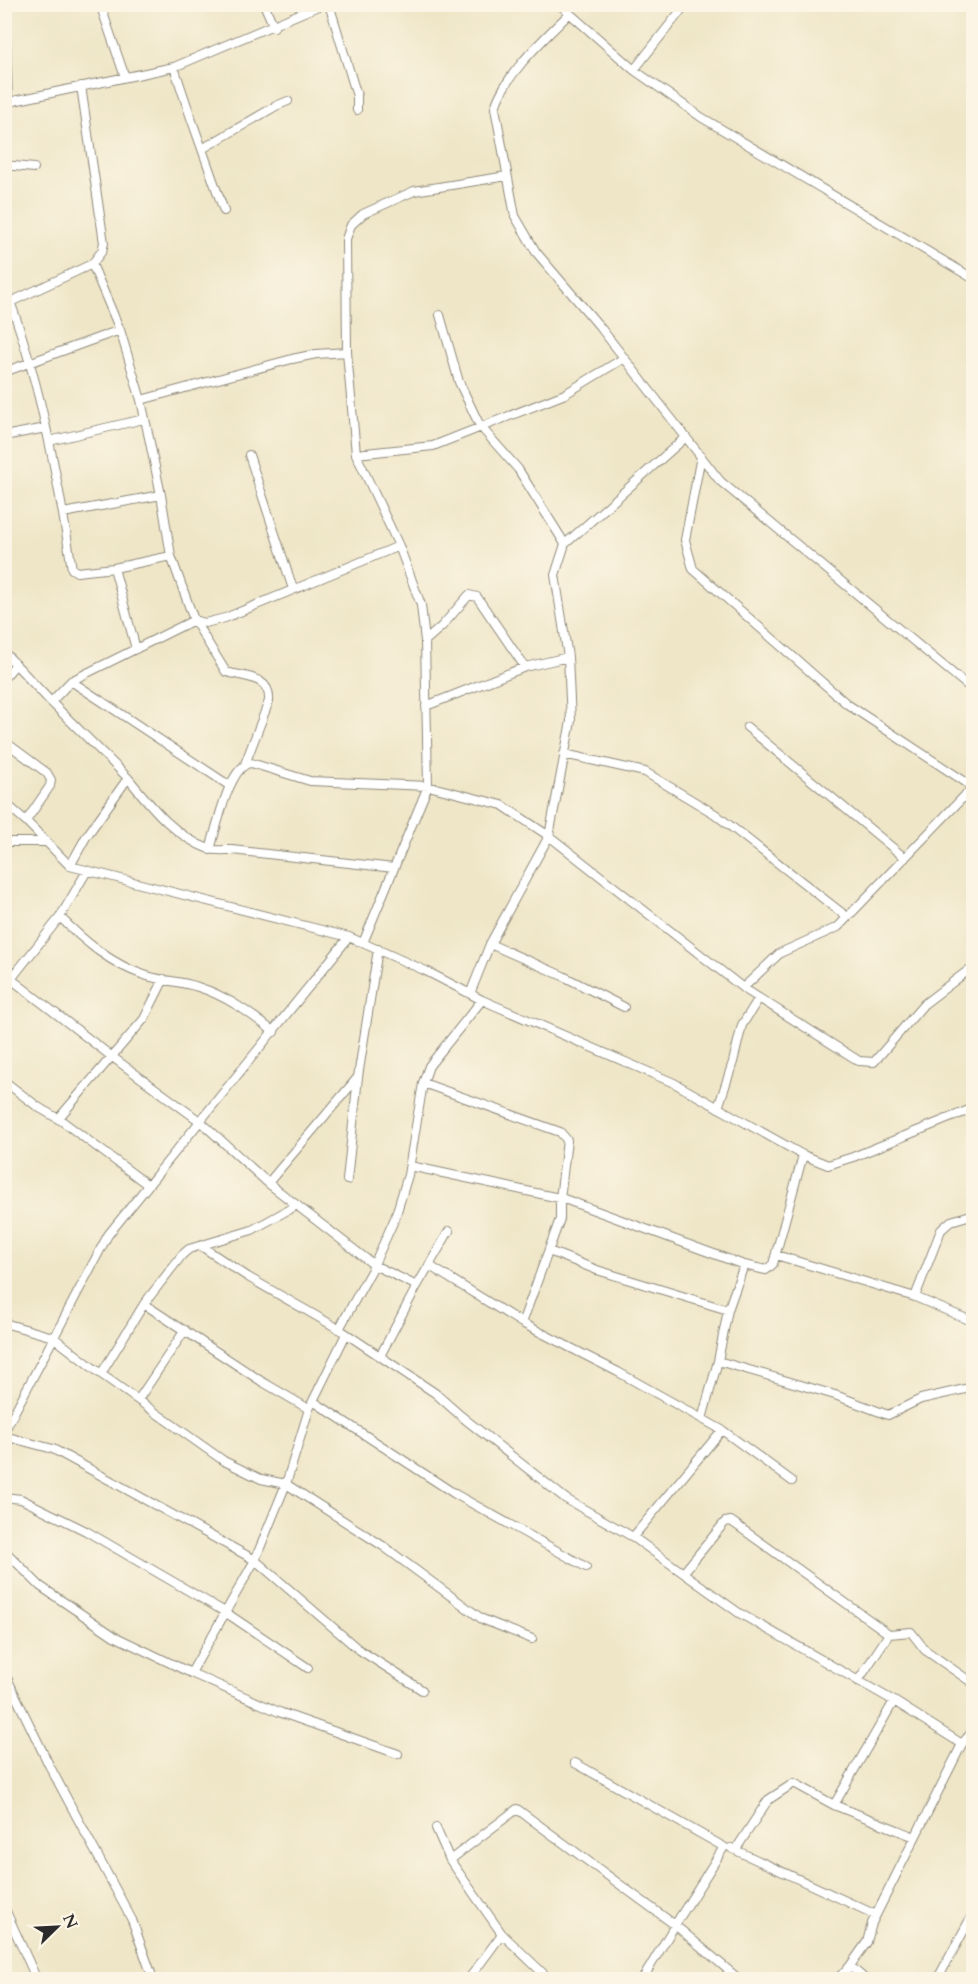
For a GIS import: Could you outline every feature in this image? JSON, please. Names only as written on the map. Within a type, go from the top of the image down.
[{"type":"street","points":[[5,4],[6,103],[174,67],[274,27],[323,4]]},
{"type":"street","points":[[100,4],[125,77]]},
{"type":"street","points":[[264,4],[274,27]]},
{"type":"street","points":[[329,4],[357,96],[357,110]]},
{"type":"street","points":[[559,4],[634,70],[701,117],[974,279]]},
{"type":"street","points":[[634,70],[686,4]]},
{"type":"street","points":[[569,14],[531,52],[498,94],[495,108],[515,216],[536,252],[624,358],[720,481],[974,691]]},
{"type":"street","points":[[174,67],[224,212]]},
{"type":"street","points":[[8,303],[92,264],[102,251],[104,243],[81,86]]},
{"type":"street","points":[[202,148],[288,101]]},
{"type":"street","points":[[4,165],[34,168]]},
{"type":"street","points":[[363,943],[428,786],[425,641],[421,605],[399,546],[356,454],[347,352],[346,239],[351,225],[363,214],[414,190],[507,176]]},
{"type":"street","points":[[92,264],[120,330],[141,400],[171,556],[194,620],[226,672],[255,678],[266,685],[269,694],[269,701],[245,764]]},
{"type":"street","points":[[4,285],[29,363],[46,428],[74,571],[114,568],[171,556]]},
{"type":"street","points":[[440,315],[459,382],[480,426],[518,469],[565,544]]},
{"type":"street","points":[[4,372],[120,330]]},
{"type":"street","points":[[141,400],[292,359],[316,354],[347,352]]},
{"type":"street","points":[[356,454],[433,446],[565,394],[624,358]]},
{"type":"street","points":[[49,441],[144,419]]},
{"type":"street","points":[[4,436],[46,428]]},
{"type":"street","points":[[470,994],[490,944],[549,836],[571,721],[568,657],[555,575],[565,544],[686,437]]},
{"type":"street","points":[[249,454],[293,590]]},
{"type":"street","points":[[701,456],[685,540],[693,568],[847,704],[973,787],[838,927],[780,953],[743,988]]},
{"type":"street","points":[[63,513],[161,495]]},
{"type":"street","points":[[51,702],[71,681],[194,620],[205,622],[225,618],[399,546]]},
{"type":"street","points":[[114,568],[136,649]]},
{"type":"street","points":[[425,641],[442,626],[469,595],[473,595],[477,597],[525,668]]},
{"type":"street","points":[[4,652],[128,778],[156,812],[180,834],[210,850],[232,850],[394,868]]},
{"type":"street","points":[[426,706],[525,668],[568,657]]},
{"type":"street","points":[[4,678],[16,664]]},
{"type":"street","points":[[71,681],[230,786]]},
{"type":"street","points":[[747,727],[905,858]]},
{"type":"street","points":[[4,741],[47,773],[51,780],[50,786],[26,821]]},
{"type":"street","points":[[564,754],[645,771],[715,814],[847,917]]},
{"type":"street","points":[[210,850],[230,786],[240,768],[251,763],[310,781],[428,786],[502,805],[549,836],[743,988],[859,1061],[874,1062],[924,1004],[974,966]]},
{"type":"street","points":[[70,866],[86,837],[128,778]]},
{"type":"street","points":[[4,802],[70,866],[349,937],[426,971],[482,1000],[674,1083],[803,1155],[828,1165],[974,1108]]},
{"type":"street","points":[[4,842],[46,842]]},
{"type":"street","points":[[4,988],[60,917],[87,871]]},
{"type":"street","points":[[60,917],[84,940],[109,958],[144,975],[199,987],[220,996],[249,1013],[274,1032]]},
{"type":"street","points":[[349,937],[108,1235],[4,1434],[53,1449],[255,1560],[358,1649],[422,1690]]},
{"type":"street","points":[[490,944],[563,976],[624,1007]]},
{"type":"street","points":[[347,1180],[358,1077],[378,949]]},
{"type":"street","points":[[58,1119],[144,1019],[164,979]]},
{"type":"street","points":[[11,980],[201,1122],[268,1182],[374,1265],[417,1286]]},
{"type":"street","points":[[718,1108],[742,1025],[759,998]]},
{"type":"street","points":[[191,1673],[255,1560],[286,1484],[311,1405],[395,1218],[410,1166],[423,1083],[429,1066],[482,1000]]},
{"type":"street","points":[[268,1182],[358,1077]]},
{"type":"street","points":[[4,1081],[148,1185]]},
{"type":"street","points":[[423,1083],[560,1132],[567,1140],[560,1199],[560,1220],[522,1323]]},
{"type":"street","points":[[410,1166],[560,1199],[744,1265],[766,1270],[773,1264],[776,1255],[803,1155]]},
{"type":"street","points":[[101,1374],[144,1304],[182,1255],[189,1249],[252,1230],[297,1205]]},
{"type":"street","points":[[915,1297],[941,1230],[951,1221],[974,1214]]},
{"type":"street","points":[[380,1356],[449,1231]]},
{"type":"street","points":[[201,1246],[248,1277],[343,1331],[435,1393],[566,1499],[633,1537],[739,1613],[894,1701],[962,1744]]},
{"type":"street","points":[[549,1251],[597,1270],[728,1310]]},
{"type":"street","points":[[776,1255],[915,1297],[974,1322]]},
{"type":"street","points":[[702,1419],[718,1361],[728,1310],[744,1265]]},
{"type":"street","points":[[430,1266],[522,1323],[618,1372],[722,1430],[792,1481]]},
{"type":"street","points":[[144,1304],[261,1381],[311,1405],[455,1494],[586,1567]]},
{"type":"street","points":[[4,1321],[53,1337],[224,1461],[261,1479],[286,1484],[383,1546],[482,1619],[532,1640]]},
{"type":"street","points":[[138,1400],[185,1330]]},
{"type":"street","points":[[718,1361],[835,1395],[888,1415],[921,1399],[974,1387]]},
{"type":"street","points":[[633,1537],[722,1430]]},
{"type":"street","points":[[4,1497],[21,1499],[86,1531],[225,1612],[308,1668]]},
{"type":"street","points":[[684,1572],[725,1522],[731,1521],[889,1634],[911,1632],[925,1650],[974,1684]]},
{"type":"street","points":[[4,1550],[40,1586],[114,1636],[279,1712],[398,1754]]},
{"type":"street","points":[[858,1681],[889,1634]]},
{"type":"street","points":[[4,1672],[49,1765],[132,1920],[151,1973],[151,1980]]},
{"type":"street","points":[[834,1806],[894,1701]]},
{"type":"street","points":[[836,1980],[850,1966],[867,1942],[876,1914],[962,1744],[974,1729]]},
{"type":"street","points":[[574,1763],[724,1847],[736,1849],[876,1914]]},
{"type":"street","points":[[736,1849],[768,1800],[794,1783],[834,1806],[915,1837]]},
{"type":"street","points":[[450,1860],[517,1809],[675,1925],[740,1980]]},
{"type":"street","points":[[436,1828],[450,1860],[502,1934],[545,1978]]},
{"type":"street","points":[[642,1980],[724,1847]]},
{"type":"street","points":[[4,1907],[37,1980]]},
{"type":"street","points":[[937,1980],[974,1912]]},
{"type":"street","points":[[468,1980],[502,1934]]},
{"type":"street","points":[[850,1966],[866,1980]]}]
